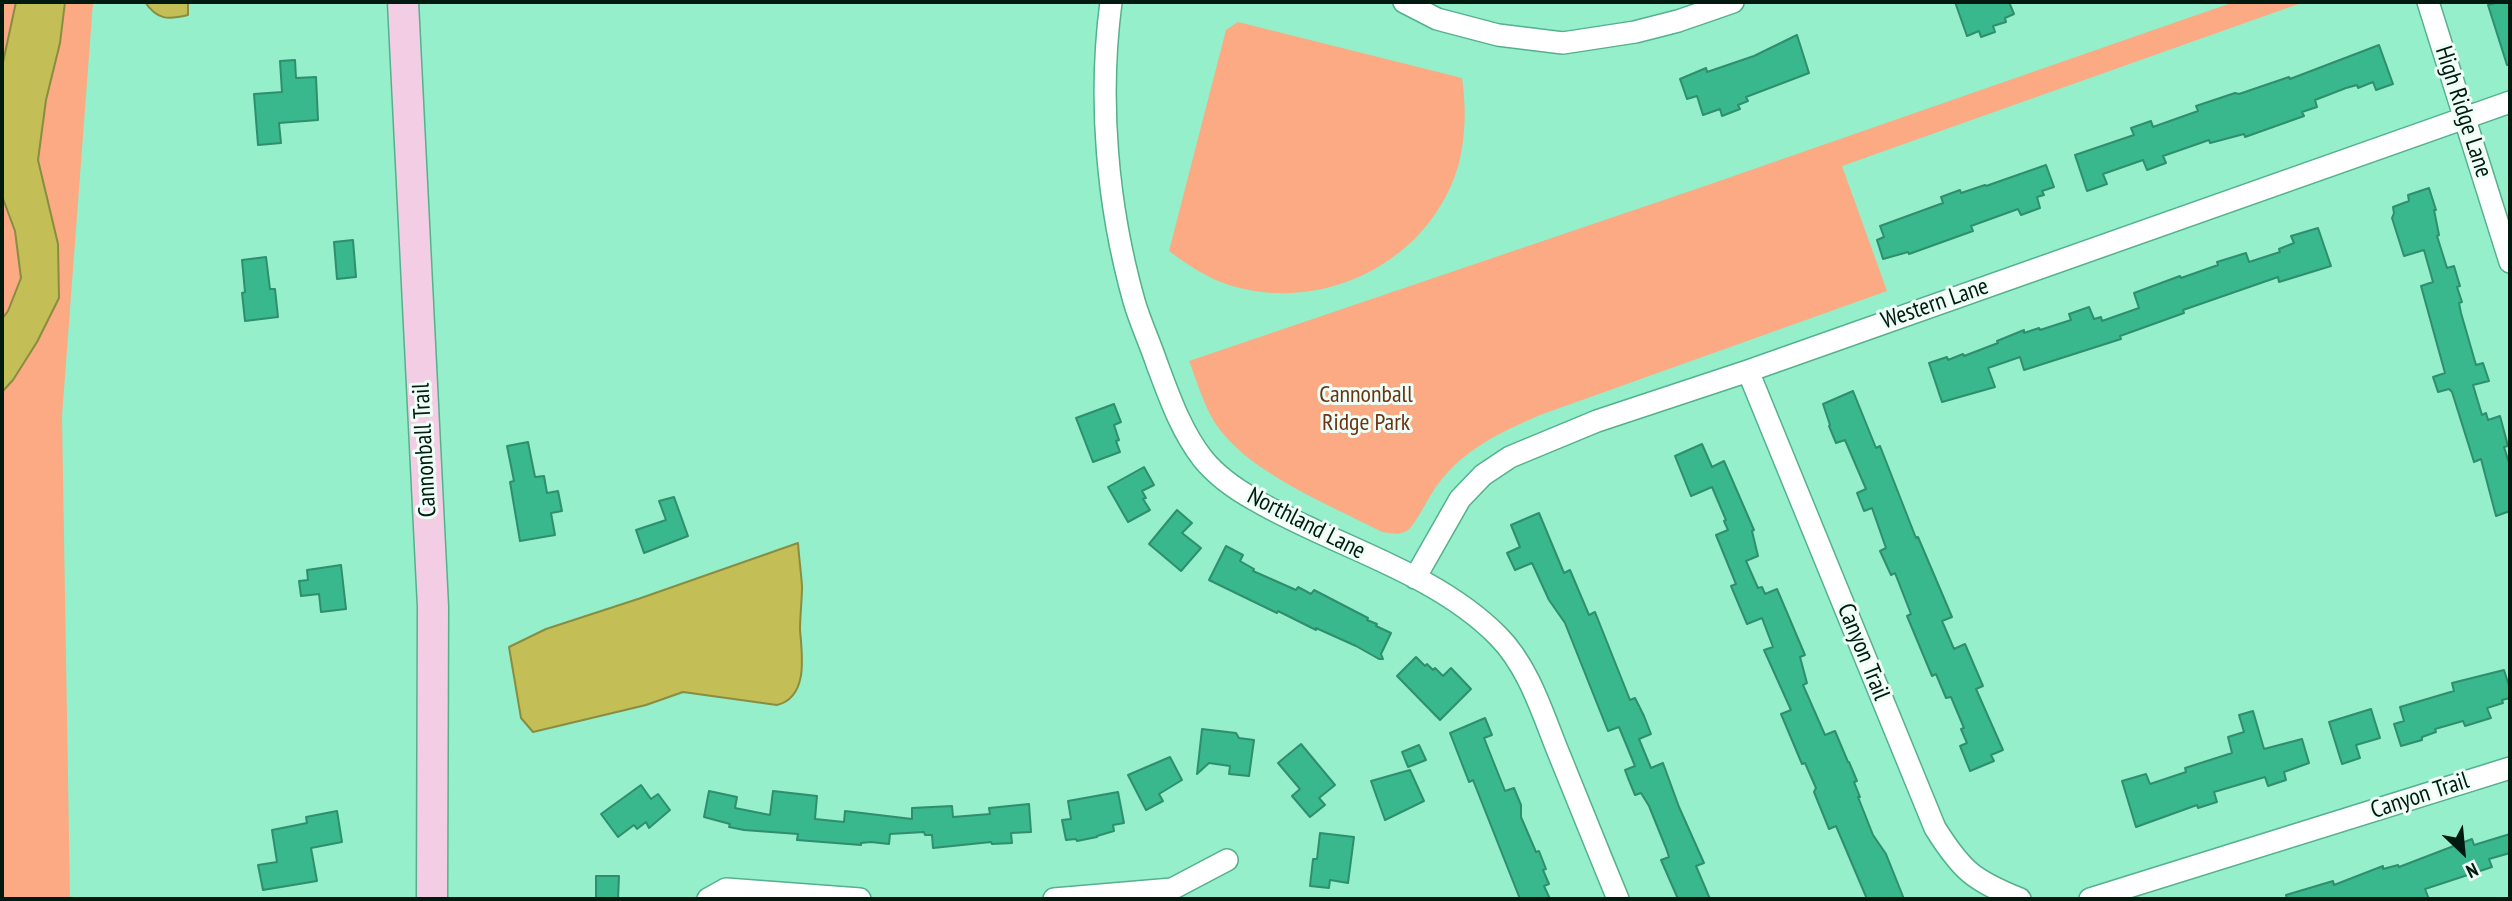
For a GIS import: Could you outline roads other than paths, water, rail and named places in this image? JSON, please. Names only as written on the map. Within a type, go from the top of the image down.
[{"type":"main road","name":"Cannonball Trail","points":[[403,2],[433,607],[432,899]]},
{"type":"street","name":"Northland Lane","points":[[1111,2],[1106,112],[1114,213],[1135,302],[1178,417],[1204,460],[1255,500],[1415,578],[1475,615],[1500,638],[1521,666],[1618,899]]},
{"type":"street","points":[[1404,2],[1437,19],[1498,35],[1563,43],[1635,32],[1733,2]]},
{"type":"street","name":"High Ridge Lane","points":[[2428,2],[2510,262]]},
{"type":"street","name":"Western Lane","points":[[1415,578],[1460,499],[1483,475],[1510,457],[1597,421],[1748,371],[2510,102]]},
{"type":"street","name":"Canyon Trail","points":[[1748,371],[1935,828],[1953,858],[1981,882],[2020,899]]},
{"type":"street","name":"Canyon Trail","points":[[2090,899],[2510,768]]},
{"type":"street","points":[[1054,899],[1172,889],[1227,860]]},
{"type":"street","points":[[708,899],[726,889],[860,899]]},
{"type":"park label","name":"Cannonball Ridge Park","points":[[1366,409]]}]
